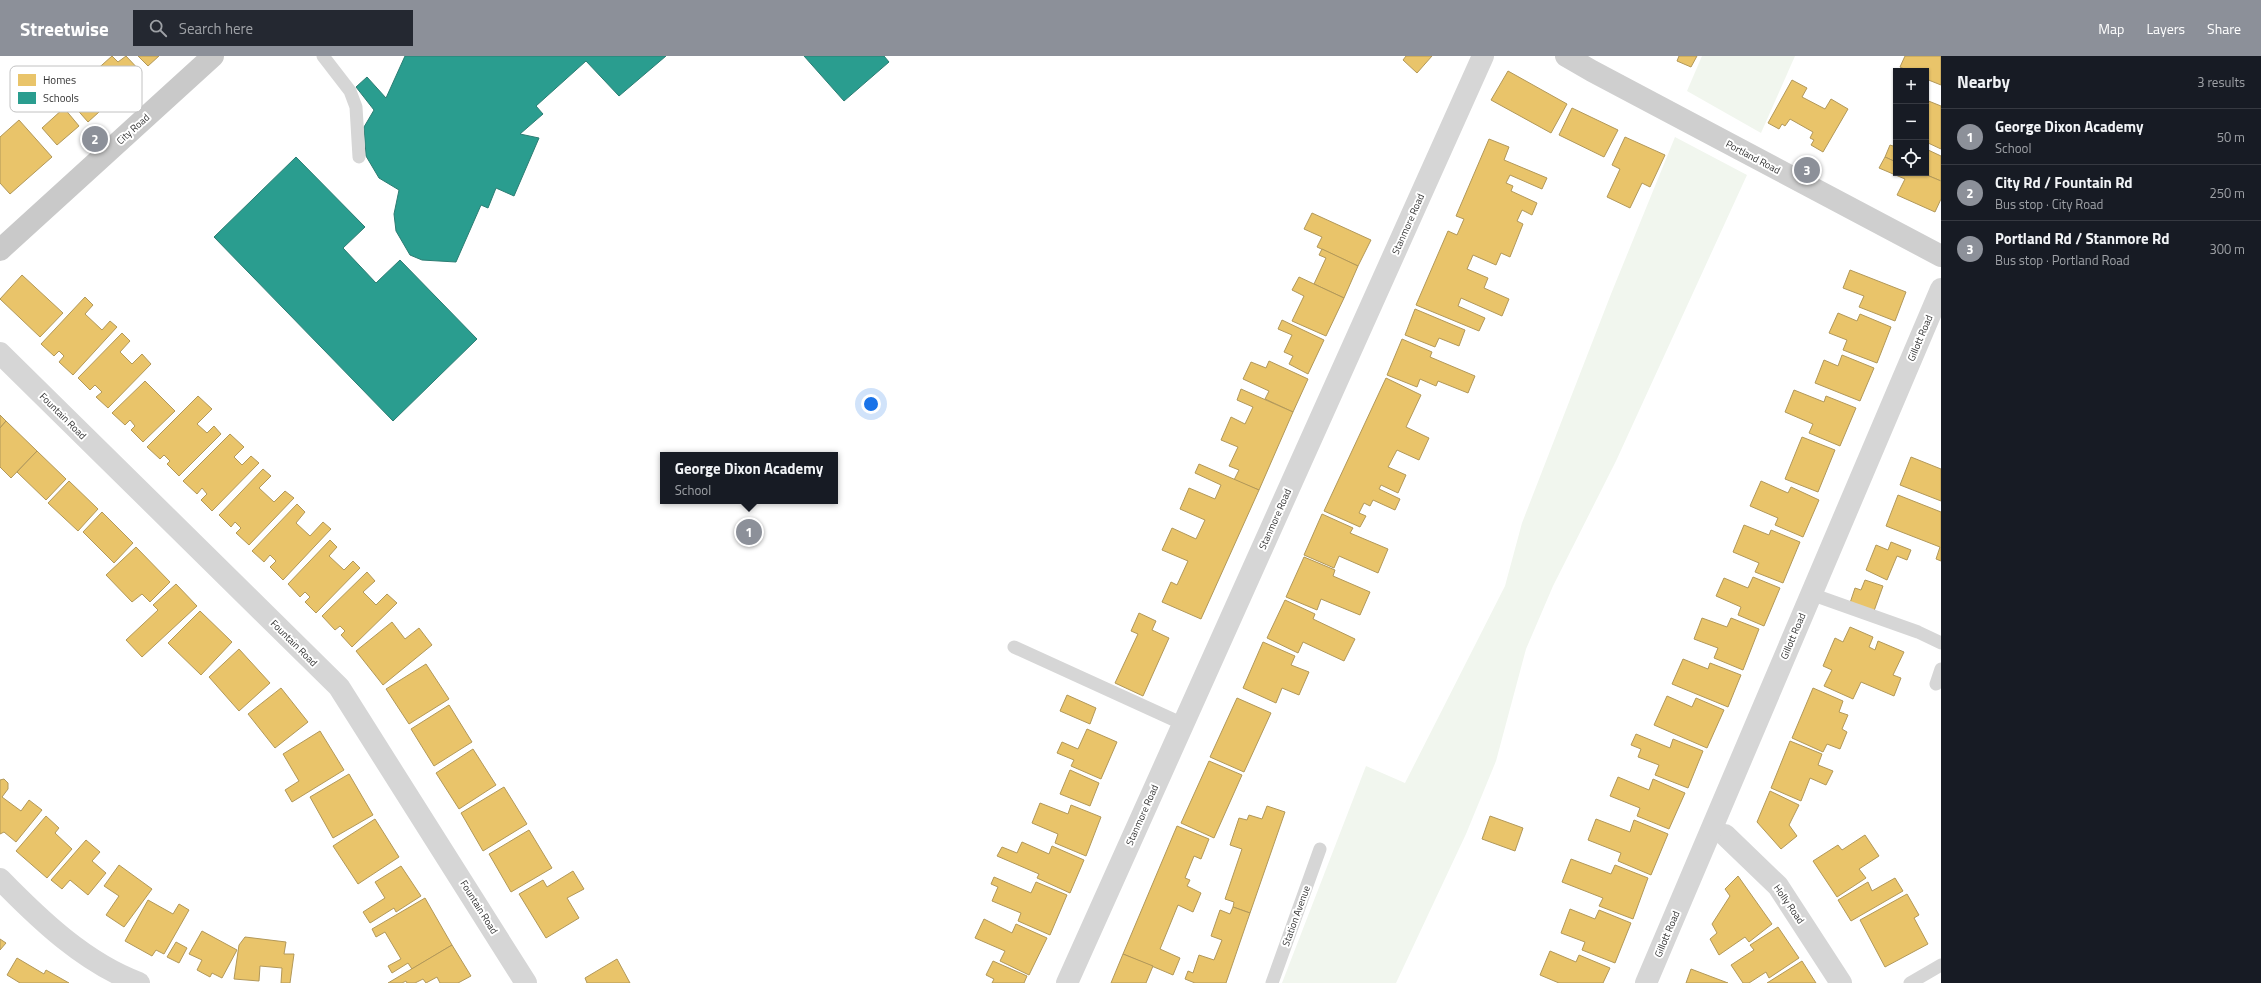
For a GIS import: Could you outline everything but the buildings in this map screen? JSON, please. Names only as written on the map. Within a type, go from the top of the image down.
[{"type":"main road","name":"City Road","points":[[0,250],[213,56]]},
{"type":"main road","name":"Portland Road","points":[[1566,56],[1745,153],[1941,256]]},
{"type":"street","name":"Stanmore Road","points":[[1067,983],[1483,56]]},
{"type":"street","name":"Gillott Road","points":[[1646,983],[1941,289]]},
{"type":"street","name":"Fountain Road","points":[[0,353],[339,687],[526,983]]},
{"type":"street","name":"Holly Road","points":[[1725,835],[1778,886],[1841,983]]},
{"type":"street","points":[[0,879],[64,940],[122,976],[139,983]]},
{"type":"lane","points":[[323,56],[350,90],[356,107],[359,157]]},
{"type":"lane","points":[[1811,594],[1918,632],[1941,642]]},
{"type":"lane","points":[[1014,647],[1184,724]]},
{"type":"lane","points":[[1936,684],[1941,669]]},
{"type":"lane","name":"Station Avenue","points":[[1272,983],[1320,849]]},
{"type":"lane","points":[[1910,983],[1941,965]]},
{"type":"shaded area","points":[[1702,56],[1795,56],[1761,133],[1687,91]]},
{"type":"shaded area","points":[[1675,137],[1747,175],[1616,461],[1553,586],[1526,649],[1496,761],[1466,834],[1396,983],[1282,983],[1366,766],[1405,783],[1505,586],[1522,523],[1611,294]]},
{"type":"place","name":"City Rd / Fountain Rd","points":[[95,139]]},
{"type":"place","name":"Portland Rd / Stanmore Rd","points":[[1807,170]]},
{"type":"place","name":"George Dixon Academy","points":[[749,532]]}]
